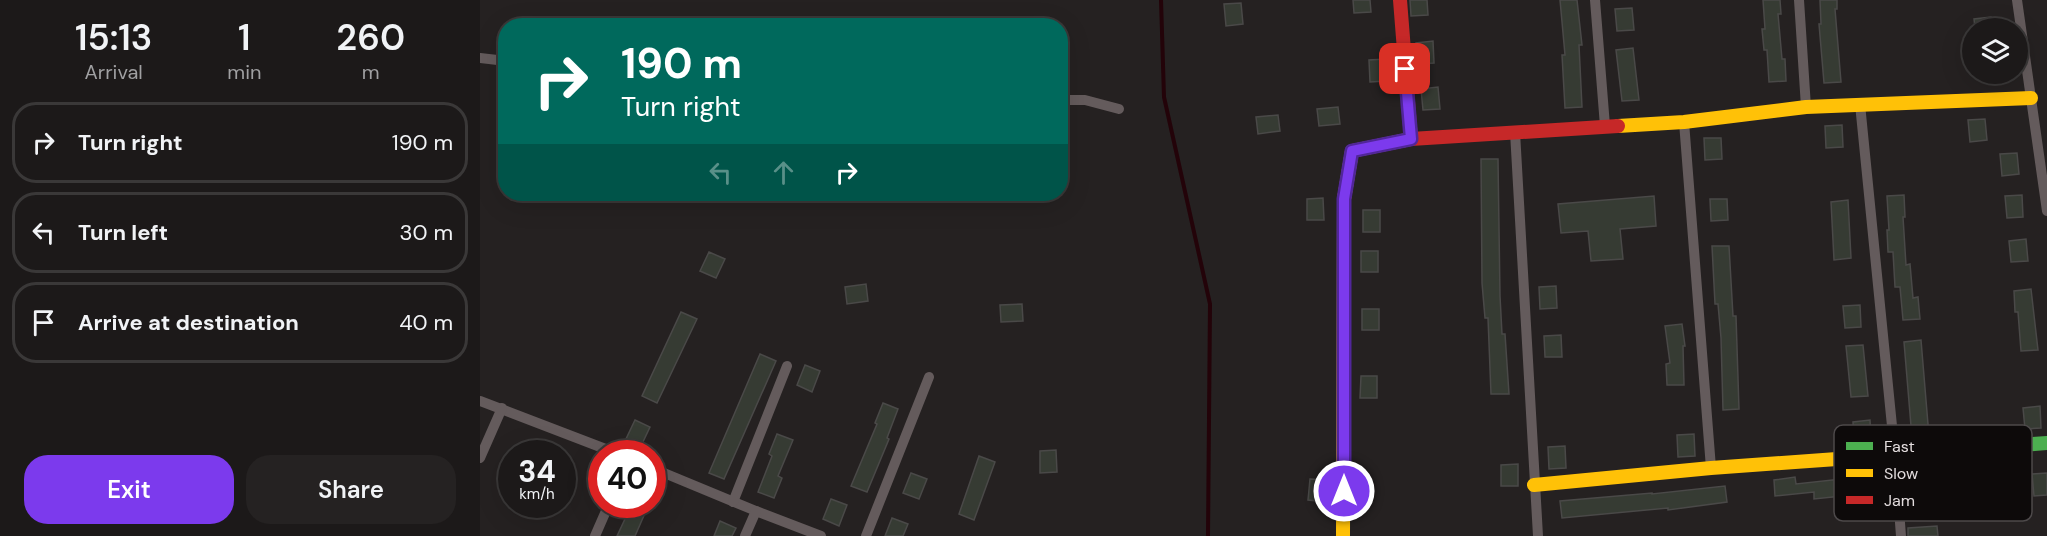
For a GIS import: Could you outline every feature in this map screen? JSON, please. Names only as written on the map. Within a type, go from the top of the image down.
[{"type":"street","points":[[1400,0],[1411,139]]},
{"type":"street","points":[[1595,0],[1605,126]]},
{"type":"street","points":[[1799,0],[1806,107]]},
{"type":"street","points":[[2017,0],[2031,98],[2042,130],[2047,212]]},
{"type":"street","points":[[480,58],[498,60]]},
{"type":"street","points":[[1344,536],[1344,199],[1346,174],[1352,151],[1411,139],[1684,122],[1806,107],[2031,98]]},
{"type":"street","points":[[1068,100],[1085,100],[1119,109]]},
{"type":"street","points":[[1860,104],[1892,425]]},
{"type":"street","points":[[1684,122],[1711,468]]},
{"type":"street","points":[[1515,132],[1538,536]]},
{"type":"street","points":[[733,502],[787,366]]},
{"type":"street","points":[[866,536],[929,377]]},
{"type":"street","points":[[480,401],[588,442]]},
{"type":"street","points":[[480,458],[502,408]]},
{"type":"street","points":[[2032,444],[2047,443]]},
{"type":"street","points":[[1534,485],[1711,468],[1834,460]]},
{"type":"street","points":[[666,474],[756,512],[821,536]]},
{"type":"street","points":[[745,536],[756,512]]},
{"type":"street","points":[[595,536],[603,518]]},
{"type":"street","points":[[1900,521],[1901,536]]},
{"type":"building","points":[[1353,0],[1370,0],[1371,12],[1354,13]]},
{"type":"building","points":[[1410,0],[1427,0],[1428,15],[1411,16]]},
{"type":"building","points":[[1560,0],[1577,0],[1582,45],[1579,45],[1582,107],[1565,108],[1562,55],[1565,55]]},
{"type":"building","points":[[1763,0],[1780,0],[1781,14],[1778,14],[1786,81],[1769,82],[1767,50],[1764,50],[1762,29],[1765,29]]},
{"type":"building","points":[[1820,0],[1837,0],[1837,9],[1835,9],[1841,82],[1824,83],[1819,24],[1821,24]]},
{"type":"building","points":[[1241,3],[1243,24],[1226,26],[1224,4]]},
{"type":"building","points":[[1632,8],[1634,30],[1617,31],[1615,9]]},
{"type":"building","points":[[1433,41],[1434,63],[1417,64],[1416,43]]},
{"type":"building","points":[[1633,48],[1639,100],[1622,101],[1616,50]]},
{"type":"building","points":[[1386,59],[1387,81],[1370,82],[1369,60]]},
{"type":"building","points":[[1438,87],[1440,109],[1423,110],[1421,89]]},
{"type":"building","points":[[1338,107],[1340,124],[1319,126],[1317,109]]},
{"type":"building","points":[[1278,115],[1280,131],[1258,134],[1256,117]]},
{"type":"building","points":[[1985,119],[1987,140],[1970,142],[1968,120]]},
{"type":"building","points":[[1842,125],[1843,147],[1826,148],[1825,126]]},
{"type":"building","points":[[1704,138],[1721,138],[1722,159],[1705,160]]},
{"type":"building","points":[[2017,153],[2019,174],[2002,176],[2000,154]]},
{"type":"building","points":[[1481,159],[1498,159],[1500,296],[1509,394],[1491,394],[1488,318],[1485,318],[1482,283]]},
{"type":"building","points":[[1904,195],[1906,265],[1910,264],[1913,298],[1918,297],[1920,319],[1903,320],[1900,287],[1895,287],[1893,252],[1888,252],[1887,196]]},
{"type":"building","points":[[2022,195],[2023,217],[2007,218],[2005,196]]},
{"type":"building","points":[[1654,196],[1656,226],[1620,229],[1623,259],[1591,261],[1588,231],[1561,233],[1558,204]]},
{"type":"building","points":[[1323,198],[1324,220],[1307,220],[1307,199]]},
{"type":"building","points":[[1710,199],[1727,199],[1728,220],[1711,221]]},
{"type":"building","points":[[1848,200],[1851,258],[1834,260],[1831,202]]},
{"type":"building","points":[[1363,210],[1380,210],[1380,232],[1363,232]]},
{"type":"building","points":[[2026,239],[2028,261],[2011,262],[2009,241]]},
{"type":"building","points":[[1712,246],[1729,246],[1733,316],[1736,316],[1739,409],[1723,410],[1721,338],[1718,304],[1715,304]]},
{"type":"building","points":[[1361,251],[1378,251],[1378,272],[1361,272]]},
{"type":"building","points":[[709,252],[725,259],[716,278],[700,271]]},
{"type":"building","points":[[866,284],[868,301],[847,304],[845,287]]},
{"type":"building","points":[[1556,286],[1557,308],[1540,309],[1539,287]]},
{"type":"building","points":[[2031,289],[2038,350],[2021,351],[2014,291]]},
{"type":"building","points":[[1022,304],[1023,321],[1001,322],[1000,305]]},
{"type":"building","points":[[1860,305],[1861,327],[1845,328],[1843,306]]},
{"type":"building","points":[[1362,309],[1379,309],[1379,330],[1362,330]]},
{"type":"building","points":[[681,312],[697,319],[657,403],[642,396]]},
{"type":"building","points":[[1682,324],[1685,346],[1683,346],[1684,385],[1667,385],[1666,364],[1670,363],[1665,326]]},
{"type":"building","points":[[1561,335],[1562,357],[1545,357],[1544,336]]},
{"type":"building","points":[[1921,340],[1928,425],[1911,425],[1904,342]]},
{"type":"building","points":[[1863,345],[1868,396],[1851,397],[1846,346]]},
{"type":"building","points":[[760,354],[776,361],[724,479],[709,473]]},
{"type":"building","points":[[805,365],[820,371],[812,392],[797,385]]},
{"type":"building","points":[[1361,376],[1377,376],[1377,398],[1360,398]]},
{"type":"building","points":[[883,403],[898,409],[887,438],[889,439],[867,492],[851,486],[877,424],[875,423]]},
{"type":"building","points":[[2040,406],[2041,428],[2032,429],[2032,425],[2025,425],[2023,408]]},
{"type":"building","points":[[635,420],[650,427],[644,440],[626,439]]},
{"type":"building","points":[[1870,420],[1870,425],[1853,425],[1853,422]]},
{"type":"building","points":[[777,434],[793,440],[778,476],[782,478],[774,498],[758,492],[772,456],[769,454]]},
{"type":"building","points":[[1694,434],[1695,456],[1678,457],[1677,435]]},
{"type":"building","points":[[1565,446],[1566,468],[1549,469],[1548,447]]},
{"type":"building","points":[[1056,450],[1057,472],[1040,473],[1040,451]]},
{"type":"building","points":[[979,456],[995,462],[974,520],[959,514]]},
{"type":"building","points":[[1518,464],[1518,486],[1501,486],[1501,465]]},
{"type":"building","points":[[911,473],[927,479],[919,499],[903,493]]},
{"type":"building","points":[[2047,473],[2047,495],[2034,496],[2032,474]]},
{"type":"building","points":[[1795,477],[1796,484],[1834,480],[1834,497],[1814,499],[1814,492],[1775,496],[1774,480]]},
{"type":"building","points":[[1310,479],[1327,480],[1325,502],[1308,500]]},
{"type":"building","points":[[1725,486],[1727,502],[1668,510],[1668,508],[1562,518],[1560,501]]},
{"type":"building","points":[[831,499],[847,505],[839,526],[823,519]]},
{"type":"building","points":[[625,518],[643,518],[635,536],[617,536]]},
{"type":"building","points":[[892,518],[908,524],[903,536],[885,536]]},
{"type":"building","points":[[720,521],[736,528],[732,536],[714,536]]},
{"type":"building","points":[[1937,526],[1938,536],[1908,536],[1908,528]]},
{"type":"waterway","points":[[1161,0],[1164,97],[1210,304],[1208,536]]},
{"type":"traffic: fast","points":[[2032,444],[2047,443]]},
{"type":"traffic: slow","points":[[1618,126],[1684,122],[1806,107],[2031,98]]},
{"type":"traffic: slow","points":[[1343,536],[1344,199],[1352,151],[1411,139]]},
{"type":"traffic: slow","points":[[1534,485],[1834,459]]},
{"type":"traffic: jam","points":[[1400,0],[1411,139],[1618,126]]},
{"type":"route","points":[[1344,491],[1344,199],[1346,174],[1352,151],[1411,139],[1405,69]]}]
